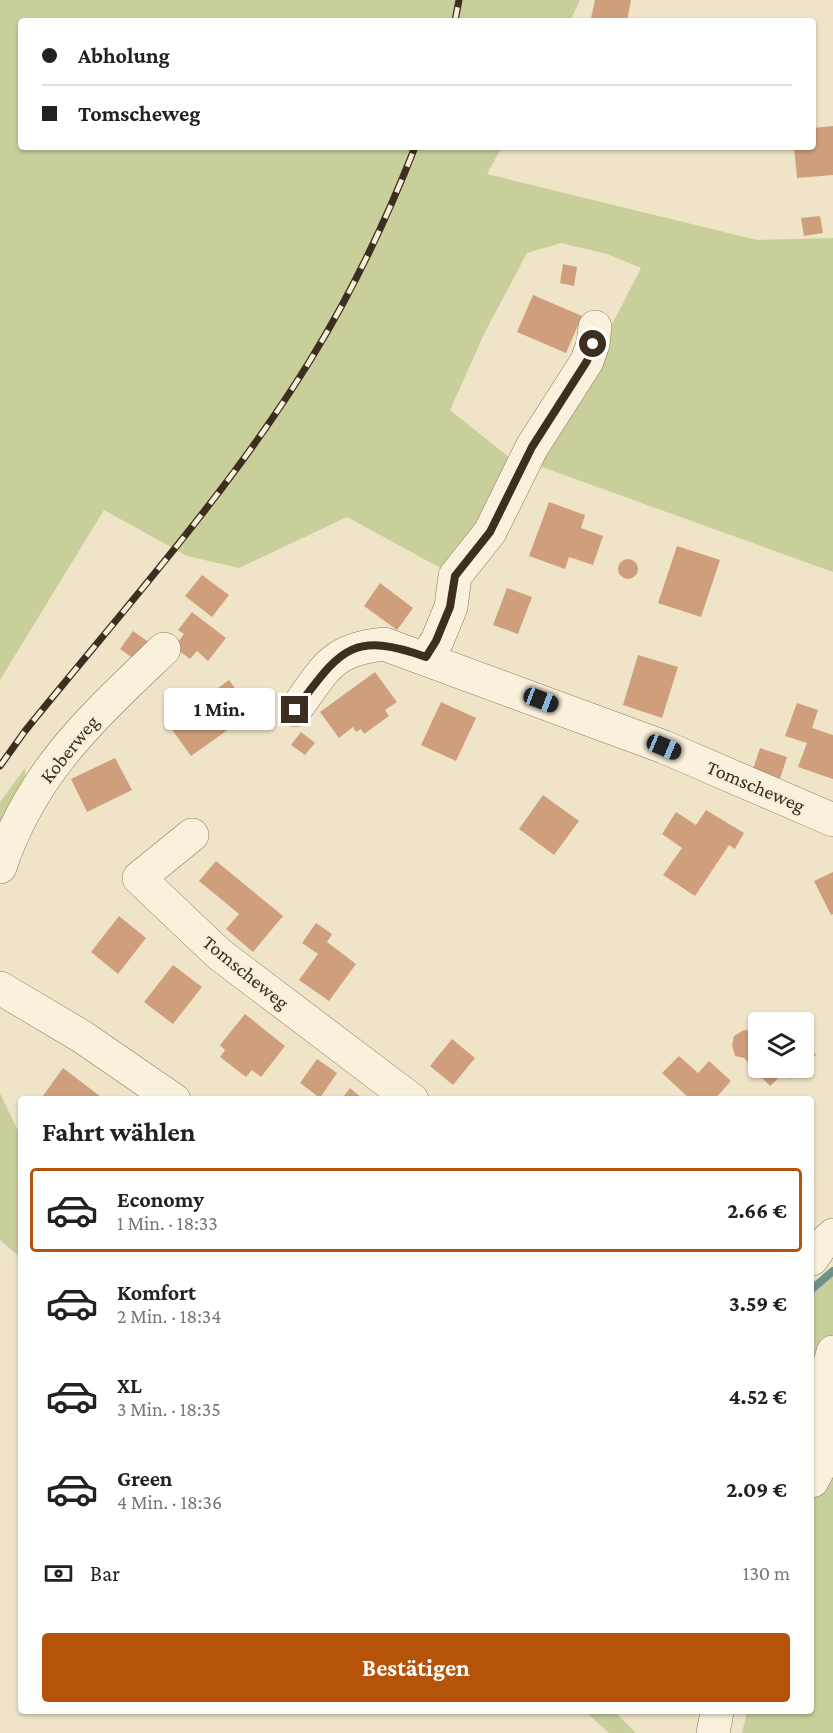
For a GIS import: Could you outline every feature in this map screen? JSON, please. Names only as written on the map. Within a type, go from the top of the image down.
[{"type":"street","points":[[426,657],[436,641],[450,607],[455,576],[490,532],[532,447],[587,361],[593,344],[595,327]]},
{"type":"street","name":"Tomscheweg","points":[[295,710],[333,661],[350,650],[384,644],[426,657],[664,747],[833,820]]},
{"type":"street","name":"Koberweg","points":[[0,867],[18,822],[40,782],[81,729],[164,649]]},
{"type":"street","name":"Tomscheweg","points":[[192,835],[140,878],[219,954],[407,1096]]},
{"type":"street","points":[[0,988],[81,1036],[168,1096]]},
{"type":"street","points":[[814,1477],[818,1470],[824,1384],[833,1352]]},
{"type":"street","points":[[713,1733],[717,1714]]},
{"type":"green space","points":[[0,0],[580,0],[571,18],[18,18],[18,150],[500,150],[487,174],[757,240],[833,238],[833,572],[539,466],[641,268],[607,254],[561,243],[527,253],[486,330],[450,410],[510,458],[455,576],[347,517],[239,568],[187,556],[104,510],[0,680]]},
{"type":"green space","points":[[25,768],[27,797],[0,834],[0,802]]},
{"type":"green space","points":[[0,1093],[18,1131],[18,1255],[0,1240]]},
{"type":"green space","points":[[833,1267],[833,1733],[742,1733],[747,1714],[814,1714],[814,1284]]},
{"type":"green space","points":[[588,1714],[617,1714],[636,1733],[609,1733]]},
{"type":"building","points":[[595,0],[631,0],[628,18],[591,18]]},
{"type":"building","points":[[833,126],[833,175],[797,178],[794,150],[816,150],[816,128]]},
{"type":"building","points":[[820,216],[823,233],[804,236],[801,218]]},
{"type":"building","points":[[563,264],[577,267],[574,286],[560,283]]},
{"type":"building","points":[[533,295],[582,316],[566,353],[517,332]]},
{"type":"building","points":[[549,502],[585,515],[581,528],[603,536],[593,565],[569,557],[565,569],[529,556]]},
{"type":"building","points":[[677,546],[720,560],[701,617],[658,603]]},
{"type":"building","points":[[628,559],[635,562],[638,569],[635,576],[628,579],[621,576],[618,569],[621,562]]},
{"type":"building","points":[[202,575],[229,595],[212,617],[185,596]]},
{"type":"building","points":[[380,583],[413,608],[397,630],[364,606]]},
{"type":"building","points":[[507,588],[532,597],[518,634],[493,625]]},
{"type":"building","points":[[192,612],[226,638],[208,661],[197,651],[190,659],[174,647],[184,634],[178,630]]},
{"type":"building","points":[[133,631],[150,643],[137,661],[120,649]]},
{"type":"building","points":[[638,655],[678,667],[662,718],[623,705]]},
{"type":"building","points":[[375,672],[397,702],[385,710],[389,716],[364,734],[361,729],[356,732],[353,727],[339,738],[320,712]]},
{"type":"building","points":[[229,680],[246,703],[225,718],[232,727],[191,756],[168,724]]},
{"type":"building","points":[[441,702],[476,718],[456,761],[421,745]]},
{"type":"building","points":[[797,703],[818,710],[812,728],[833,735],[833,779],[798,767],[807,743],[785,736]]},
{"type":"building","points":[[301,732],[315,743],[305,755],[291,745]]},
{"type":"building","points":[[760,748],[787,757],[779,782],[752,772]]},
{"type":"building","points":[[115,758],[132,790],[87,812],[71,779]]},
{"type":"building","points":[[543,795],[579,821],[554,855],[519,829]]},
{"type":"building","points":[[706,810],[744,833],[735,849],[729,845],[695,896],[663,875],[682,848],[662,834],[676,812],[696,825]]},
{"type":"building","points":[[216,861],[283,916],[253,952],[226,929],[239,914],[199,881]]},
{"type":"building","points":[[833,872],[833,914],[831,915],[814,881]]},
{"type":"building","points":[[119,916],[146,938],[118,974],[91,952]]},
{"type":"building","points":[[316,923],[332,934],[327,942],[356,964],[329,1001],[299,980],[318,954],[302,943]]},
{"type":"building","points":[[173,965],[202,987],[173,1024],[144,1002]]},
{"type":"building","points":[[245,1014],[285,1046],[261,1077],[252,1070],[246,1077],[220,1057],[225,1050],[220,1045]]},
{"type":"building","points":[[744,1030],[748,1031],[748,1062],[744,1058],[735,1056],[732,1045],[734,1036]]},
{"type":"building","points":[[452,1039],[475,1058],[453,1085],[430,1066]]},
{"type":"building","points":[[679,1056],[698,1073],[709,1061],[731,1081],[718,1096],[687,1096],[662,1073]]},
{"type":"building","points":[[317,1059],[337,1073],[321,1096],[317,1096],[300,1083]]},
{"type":"building","points":[[63,1068],[100,1096],[43,1096]]},
{"type":"building","points":[[763,1078],[779,1078],[770,1086]]},
{"type":"building","points":[[350,1088],[359,1096],[344,1096]]},
{"type":"waterway","points":[[814,1287],[833,1271]]},
{"type":"railway","points":[[456,18],[459,0]]},
{"type":"railway","points":[[0,766],[25,731],[174,550],[246,456],[279,408],[326,334],[354,282],[380,229],[414,150]]},
{"type":"route","points":[[295,710],[333,661],[350,650],[384,644],[426,657],[436,641],[450,607],[455,576],[490,532],[532,447],[587,361],[593,344]]}]
